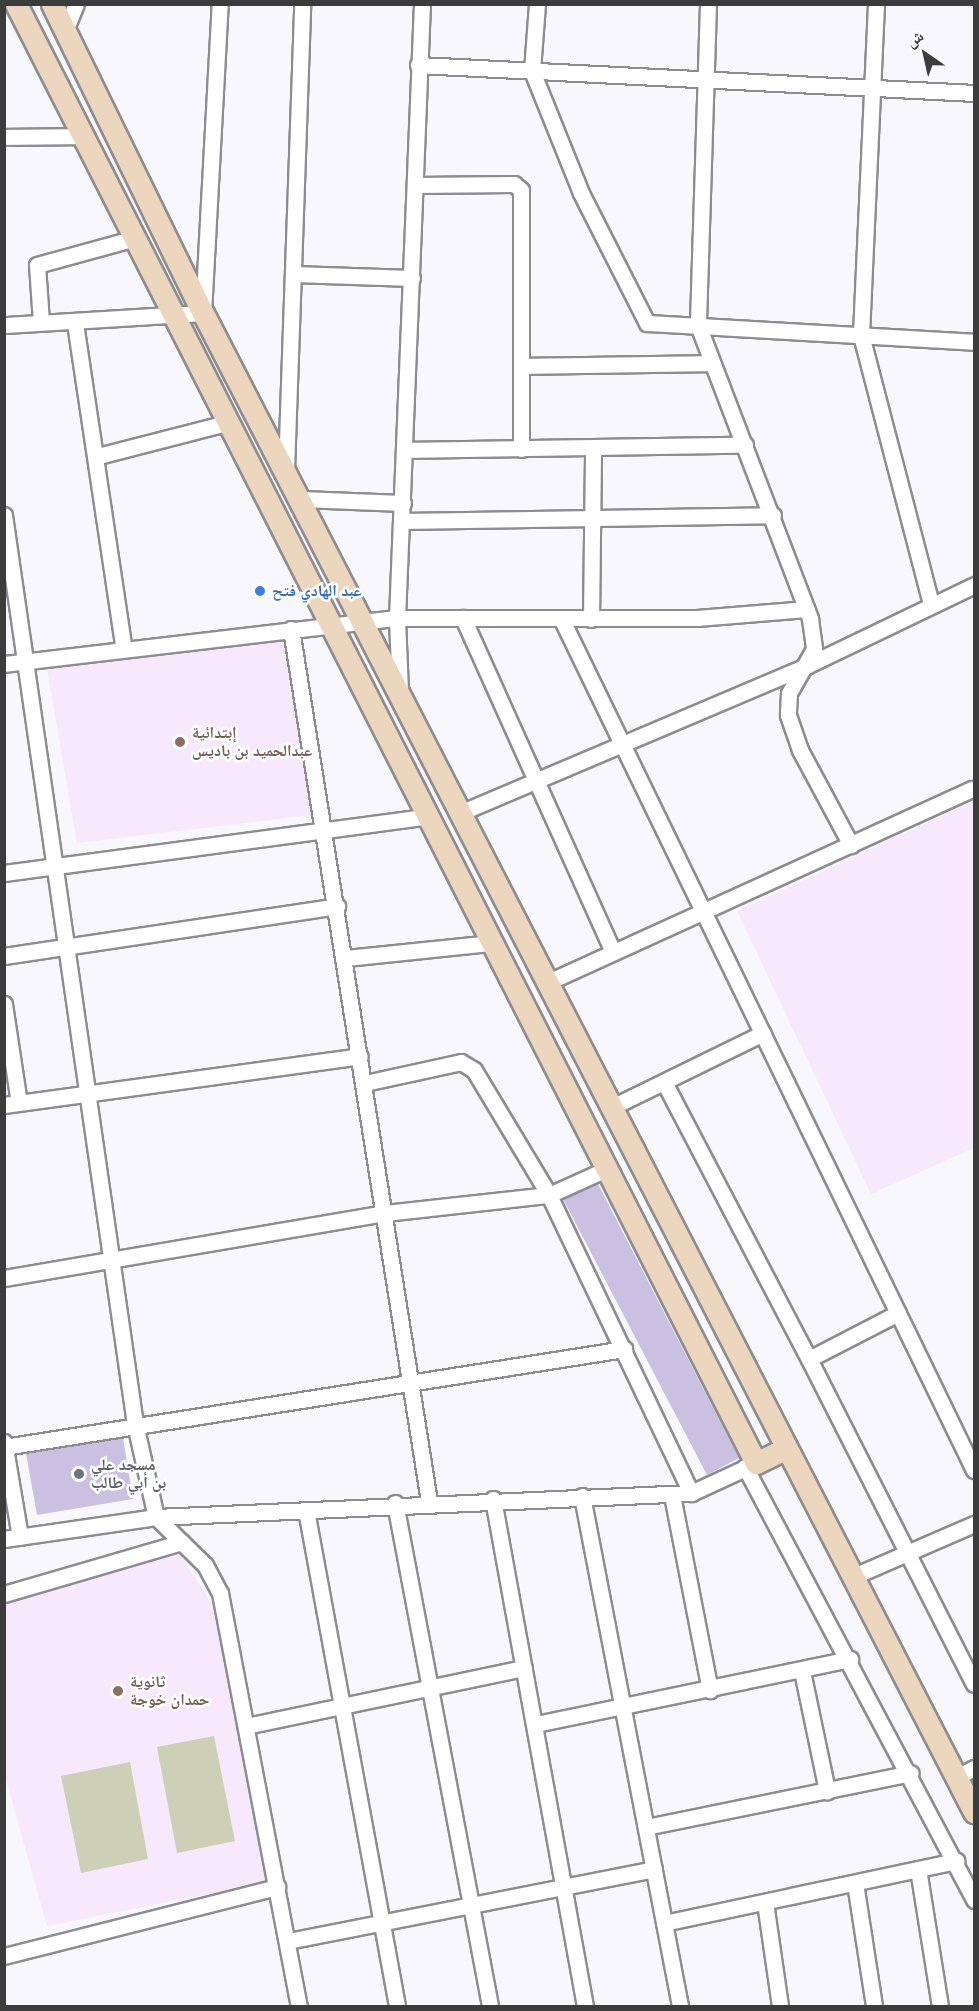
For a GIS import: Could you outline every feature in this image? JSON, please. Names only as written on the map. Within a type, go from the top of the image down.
[{"type":"main road","points":[[16,4],[230,422],[327,625],[492,943],[750,1465],[785,1449]]},
{"type":"main road","points":[[52,4],[203,313],[286,470],[785,1449],[854,1576],[966,1772],[975,1812]]},
{"type":"street","points":[[65,31],[76,4]]},
{"type":"street","points":[[4,324],[75,323],[175,317],[203,313],[220,4]]},
{"type":"street","points":[[286,470],[302,4]]},
{"type":"street","points":[[400,694],[397,618],[408,450],[418,65],[422,4]]},
{"type":"street","points":[[537,4],[532,70],[581,193],[642,317],[651,325],[698,325],[975,342]]},
{"type":"street","points":[[708,4],[698,325],[773,514],[807,609],[814,634],[806,666],[789,693],[791,726],[851,844]]},
{"type":"street","points":[[876,4],[861,335],[931,604]]},
{"type":"street","points":[[418,65],[705,77],[975,93]]},
{"type":"street","points":[[4,137],[83,136]]},
{"type":"street","points":[[415,184],[520,187],[524,366],[521,449]]},
{"type":"street","points":[[41,322],[37,266],[135,238]]},
{"type":"street","points":[[293,274],[412,278]]},
{"type":"street","points":[[75,323],[98,456],[124,649]]},
{"type":"street","points":[[524,366],[712,363]]},
{"type":"street","points":[[98,456],[230,422]]},
{"type":"street","points":[[408,450],[745,445]]},
{"type":"street","points":[[591,619],[593,448]]},
{"type":"street","points":[[301,500],[403,503]]},
{"type":"street","points":[[402,521],[773,514]]},
{"type":"street","points":[[5,517],[135,1424],[156,1517],[205,1565],[220,1593],[299,2007]]},
{"type":"street","points":[[460,813],[538,777],[806,666],[931,604],[975,585]]},
{"type":"street","points":[[4,664],[397,618],[591,619],[807,609]]},
{"type":"street","points":[[463,618],[538,777],[612,950]]},
{"type":"street","points":[[561,618],[620,744],[704,910],[975,1470]]},
{"type":"street","points":[[291,629],[338,906],[429,1501]]},
{"type":"street","points":[[546,983],[612,950],[972,789]]},
{"type":"street","points":[[4,873],[325,827],[426,817]]},
{"type":"street","points":[[4,957],[338,906]]},
{"type":"street","points":[[346,958],[492,943]]},
{"type":"street","points":[[4,1004],[12,1104],[89,1091],[360,1056]]},
{"type":"street","points":[[610,1108],[763,1033]]},
{"type":"street","points":[[365,1083],[468,1064],[549,1195],[691,1493]]},
{"type":"street","points":[[664,1082],[975,1684]]},
{"type":"street","points":[[4,1278],[385,1213],[549,1195],[604,1170]]},
{"type":"street","points":[[809,1359],[898,1313]]},
{"type":"street","points":[[624,1349],[410,1380],[5,1445],[12,1538],[156,1517],[429,1501],[672,1495],[691,1493],[750,1465],[975,1900]]},
{"type":"street","points":[[672,1495],[710,1690]]},
{"type":"street","points":[[582,1496],[680,2007]]},
{"type":"street","points":[[493,1499],[536,1724],[585,2007]]},
{"type":"street","points":[[395,1503],[433,1689],[490,2007]]},
{"type":"street","points":[[306,1509],[340,1708],[383,1920],[397,2007]]},
{"type":"street","points":[[854,1576],[974,1527]]},
{"type":"street","points":[[4,1593],[182,1542]]},
{"type":"street","points":[[536,1724],[802,1671],[850,1659]]},
{"type":"street","points":[[246,1726],[433,1689],[524,1668]]},
{"type":"street","points":[[802,1671],[827,1791]]},
{"type":"street","points":[[646,1827],[911,1773]]},
{"type":"street","points":[[664,1923],[956,1861]]},
{"type":"street","points":[[288,1941],[471,1902],[654,1869]]},
{"type":"street","points":[[918,1869],[940,2007]]},
{"type":"street","points":[[855,1882],[874,2007]]},
{"type":"street","points":[[4,1956],[277,1887]]},
{"type":"street","points":[[765,1902],[780,2007]]},
{"type":"shaded area","name":"إبتدائية عبدالحميد بن باديس","points":[[284,641],[312,815],[77,843],[47,669]]},
{"type":"shaded area","points":[[974,801],[974,1148],[871,1194],[737,911]]},
{"type":"shaded area","name":"ثانوية حمدان خوجة","points":[[179,1554],[214,1607],[273,1881],[47,1926],[5,1776],[4,1603]]},
{"type":"green space","points":[[214,1736],[235,1841],[177,1853],[157,1747]]},
{"type":"green space","points":[[130,1762],[148,1859],[81,1873],[61,1776]]},
{"type":"building","points":[[598,1184],[739,1458],[707,1475],[563,1199]]},
{"type":"building","name":"مسجد علي بن أبي طالب","points":[[123,1438],[133,1499],[37,1515],[26,1453]]},
{"type":"place","name":"عبد الهادي فتح","points":[[260,591]]},
{"type":"place","name":"إبتدائية عبدالحميد بن باديس","points":[[180,742]]},
{"type":"place","name":"مسجد علي بن أبي طالب","points":[[79,1474]]},
{"type":"place","name":"ثانوية حمدان خوجة","points":[[118,1691]]}]
